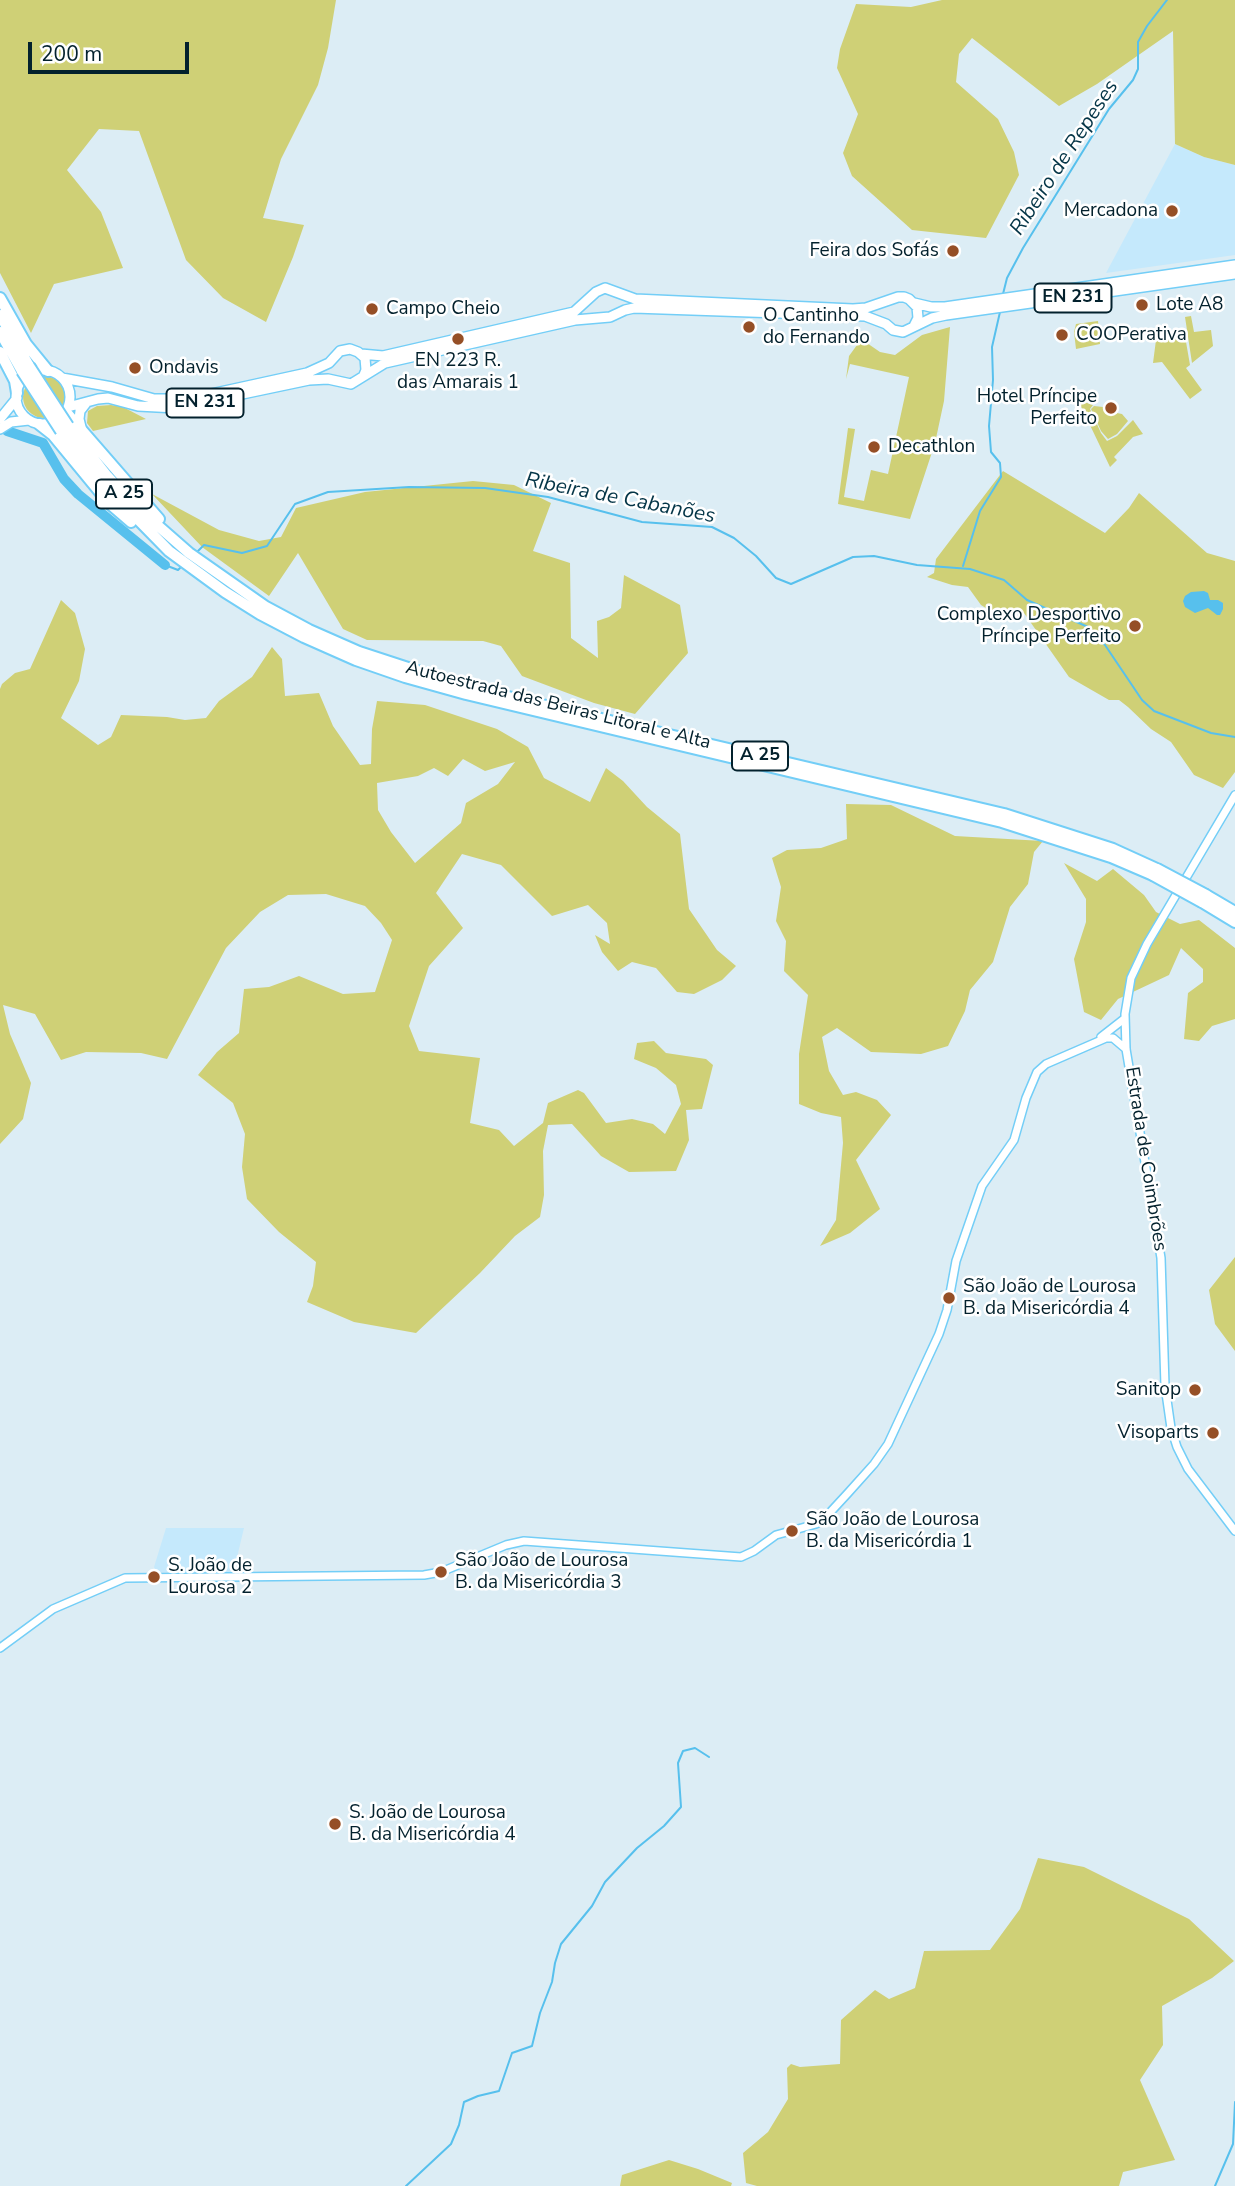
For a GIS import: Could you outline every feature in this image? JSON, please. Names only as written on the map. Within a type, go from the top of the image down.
[{"type":"highway","points":[[0,298],[26,344],[48,371]]},
{"type":"highway","name":"Autoestrada das Beiras Litoral e Alta","points":[[0,315],[26,368]]},
{"type":"highway","name":"Autoestrada das Beiras Litoral e Alta","points":[[0,332],[64,428],[116,498],[169,551],[225,592],[293,632],[356,660],[405,677],[1002,822],[1155,872]]},
{"type":"highway","points":[[0,352],[10,370],[17,395]]},
{"type":"highway","points":[[67,409],[83,433],[189,553]]},
{"type":"highway","points":[[34,422],[53,435],[109,503],[169,551]]},
{"type":"highway","name":"Autoestrada das Beiras Litoral e Alta","points":[[64,428],[132,503],[189,553],[266,607],[359,652],[467,687],[1004,814],[1074,835],[1235,912]]},
{"type":"highway","name":"Autoestrada das Beiras Litoral e Alta","points":[[1204,899],[1235,922]]},
{"type":"main road","name":"EN 231","points":[[48,371],[62,378],[111,387],[146,398],[172,401],[307,373],[345,349],[383,356],[560,316],[579,310],[605,288],[635,299],[853,309],[904,297],[914,303],[945,307],[1235,264]]},
{"type":"main road","name":"EN 231","points":[[0,429],[11,422],[54,422],[67,409],[87,401],[108,398],[138,406],[176,408],[321,378],[352,384],[385,363],[601,316],[611,317],[618,312],[634,308],[865,316],[898,332],[932,318],[1235,274]]},
{"type":"main road","points":[[618,293],[622,305],[618,312]]},
{"type":"main road","points":[[594,297],[594,310],[601,316]]},
{"type":"main road","points":[[886,324],[883,313],[887,302],[892,299]]},
{"type":"main road","points":[[913,327],[918,313],[914,303]]},
{"type":"main road","points":[[361,354],[366,364],[364,375]]},
{"type":"main road","points":[[333,359],[334,374],[341,382]]},
{"type":"main road","points":[[0,419],[28,375],[37,371],[48,371]]},
{"type":"main road","points":[[62,378],[69,391],[67,409]]},
{"type":"main road","points":[[17,395],[19,408],[34,422]]},
{"type":"main road","points":[[83,433],[79,419],[80,411],[87,401]]},
{"type":"street","name":"Estrada de Coimbrões","points":[[1235,795],[1147,944],[1131,978],[1125,1018],[1126,1049],[1161,1258],[1165,1386],[1171,1429],[1188,1469],[1235,1531]]},
{"type":"street","points":[[1082,1049],[1111,1031],[1125,1018]]},
{"type":"street","points":[[0,1648],[53,1609],[124,1578],[424,1575],[441,1572],[506,1545],[524,1541],[741,1557],[776,1535],[816,1524],[848,1493],[888,1444],[939,1334],[947,1310],[956,1261],[982,1186],[1014,1140],[1033,1080],[1046,1064],[1125,1032]]},
{"type":"street","points":[[1106,1038],[1112,1038],[1126,1049]]},
{"type":"shaded area","points":[[0,0],[336,0],[328,48],[318,85],[281,159],[263,218],[304,225],[266,322],[223,298],[186,260],[139,131],[99,129],[67,170],[101,212],[123,268],[54,284],[31,333],[0,273]]},
{"type":"shaded area","points":[[942,0],[1235,0],[1235,165],[1204,157],[1175,144],[1173,31],[1097,84],[1059,106],[972,38],[959,54],[956,82],[998,119],[1014,152],[1019,175],[986,238],[912,230],[852,176],[843,153],[858,114],[837,68],[840,49],[856,4],[911,7]]},
{"type":"shaded area","points":[[1175,144],[1204,157],[1235,165],[1235,255],[1106,273]]},
{"type":"shaded area","points":[[1191,316],[1194,332],[1211,330],[1213,346],[1192,363],[1185,317]]},
{"type":"shaded area","points":[[1098,321],[1100,344],[1076,349],[1076,324]]},
{"type":"shaded area","points":[[950,327],[944,401],[935,443],[910,519],[838,504],[848,428],[855,429],[844,497],[864,501],[871,470],[888,474],[909,377],[850,364],[846,379],[849,356],[857,345],[864,341],[880,352],[895,355],[922,335]]},
{"type":"shaded area","points":[[1185,336],[1190,365],[1186,368],[1202,390],[1190,399],[1162,362],[1153,363],[1156,340]]},
{"type":"shaded area","points":[[44,376],[59,382],[65,397],[59,412],[44,418],[29,412],[23,397],[29,382]]},
{"type":"shaded area","points":[[1078,400],[1093,405],[1090,409],[1107,441],[1117,436],[1133,420],[1143,434],[1133,437],[1114,457],[1117,460],[1110,467]]},
{"type":"shaded area","points":[[97,406],[123,407],[146,419],[93,431],[87,423],[88,411]]},
{"type":"shaded area","points":[[1094,406],[1112,408],[1112,412],[1122,414],[1128,421],[1117,434],[1108,439],[1101,431],[1091,409]]},
{"type":"shaded area","name":"Complexo Desportivo Príncipe Perfeito","points":[[1003,471],[1105,533],[1139,493],[1207,553],[1235,561],[1235,772],[1223,788],[1194,775],[1171,742],[1151,729],[1119,700],[1109,700],[1069,677],[1024,613],[989,610],[981,605],[968,587],[927,577],[934,573],[936,559]]},
{"type":"shaded area","points":[[473,481],[514,485],[551,503],[533,551],[570,563],[571,638],[598,658],[597,621],[609,617],[621,608],[624,575],[680,605],[688,653],[635,714],[594,703],[522,676],[501,646],[483,641],[367,640],[343,629],[298,553],[269,596],[202,547],[152,494],[219,530],[259,541],[281,537],[296,508],[365,492]]},
{"type":"shaded area","points":[[61,600],[75,613],[85,649],[79,681],[61,718],[98,745],[111,737],[121,715],[185,720],[206,718],[219,701],[252,677],[272,647],[282,659],[285,696],[319,693],[333,726],[360,765],[371,764],[372,729],[377,701],[425,705],[497,729],[528,747],[544,778],[590,802],[606,768],[623,781],[647,807],[680,834],[689,909],[717,950],[736,966],[722,980],[694,994],[677,992],[656,968],[632,962],[618,971],[602,952],[595,935],[610,944],[607,923],[588,905],[552,916],[501,865],[462,854],[436,893],[463,928],[429,966],[409,1026],[419,1051],[480,1058],[470,1123],[499,1130],[514,1146],[543,1123],[548,1103],[578,1090],[584,1093],[606,1123],[632,1119],[653,1124],[665,1134],[681,1104],[676,1085],[656,1068],[634,1059],[637,1043],[654,1041],[666,1053],[706,1059],[713,1065],[702,1109],[686,1110],[689,1140],[676,1171],[629,1172],[601,1156],[572,1124],[548,1125],[543,1151],[544,1195],[540,1217],[515,1236],[416,1333],[354,1322],[307,1302],[313,1286],[316,1262],[279,1232],[247,1199],[242,1167],[245,1134],[233,1103],[198,1075],[217,1052],[239,1033],[244,989],[269,987],[299,976],[343,994],[375,992],[392,940],[365,906],[326,894],[288,895],[260,912],[226,948],[167,1059],[141,1053],[86,1052],[61,1060],[35,1014],[3,1005],[10,1034],[31,1083],[23,1119],[0,1144],[0,689],[15,673],[30,669]],"holes":[[[463,759],[485,771],[515,762],[498,784],[466,803],[461,823],[415,863],[378,810],[377,783],[418,776],[434,768],[448,776]]]},
{"type":"shaded area","points":[[846,804],[891,805],[955,836],[1043,841],[1034,852],[1028,884],[1010,907],[993,962],[970,990],[965,1011],[948,1046],[921,1054],[871,1052],[837,1028],[822,1037],[829,1071],[843,1095],[856,1092],[877,1100],[891,1115],[856,1160],[880,1209],[850,1233],[820,1246],[836,1220],[843,1143],[841,1117],[799,1104],[799,1054],[808,995],[784,971],[786,941],[776,921],[781,887],[772,858],[787,850],[821,848],[847,839]]},
{"type":"shaded area","points":[[1064,863],[1097,881],[1113,869],[1144,895],[1156,912],[1180,924],[1199,920],[1235,948],[1235,1019],[1212,1026],[1199,1041],[1184,1039],[1188,993],[1203,982],[1203,969],[1181,948],[1169,975],[1118,999],[1101,1020],[1084,1012],[1074,959],[1086,922],[1086,899]]},
{"type":"shaded area","points":[[1235,1257],[1235,1351],[1215,1324],[1209,1290]]},
{"type":"shaded area","points":[[166,1528],[244,1528],[233,1574],[156,1572],[154,1567]]},
{"type":"shaded area","points":[[1038,1858],[1084,1867],[1189,1919],[1234,1961],[1212,1978],[1162,2006],[1163,2045],[1140,2080],[1175,2160],[1123,2172],[1119,2186],[757,2186],[746,2183],[743,2153],[768,2132],[788,2099],[787,2068],[791,2064],[800,2067],[840,2064],[841,2020],[875,1990],[889,1999],[915,1988],[924,1951],[990,1950],[1020,1909]]},
{"type":"shaded area","points":[[669,2160],[732,2183],[731,2186],[620,2186],[622,2175]]},
{"type":"water","points":[[1191,592],[1208,593],[1210,600],[1223,603],[1220,615],[1208,608],[1195,613],[1185,607],[1185,596]]},
{"type":"waterway","name":"Ribeiro de Repeses","points":[[1003,294],[1007,278],[1023,248],[1109,109],[1133,80],[1138,69],[1138,42],[1167,0]]},
{"type":"waterway","points":[[963,566],[980,511],[1001,477],[1000,463],[991,452],[989,426],[993,380],[992,347],[1000,312]]},
{"type":"waterway","points":[[7,431],[43,443],[64,479],[78,494],[165,565]]},
{"type":"waterway","name":"Ribeira de Cabanões","points":[[197,552],[204,545],[242,553],[267,546],[295,504],[328,492],[409,487],[485,488],[548,497],[642,522],[712,527],[734,538],[756,556],[776,578],[791,584],[853,557],[874,556],[917,565],[970,569],[1004,580],[1027,600],[1088,627],[1105,645],[1142,700],[1154,711],[1211,733],[1235,737]]},
{"type":"waterway","points":[[165,565],[178,570],[180,568]]},
{"type":"waterway","points":[[406,2186],[451,2144],[464,2102],[499,2091],[512,2053],[532,2046],[561,1944],[592,1906],[605,1882],[681,1807],[678,1763],[683,1751],[695,1748],[709,1757]]},
{"type":"waterway","points":[[1215,2186],[1233,2144],[1235,2102]]},
{"type":"place","name":"Mercadona","points":[[1172,211]]},
{"type":"place","name":"Feira dos Sofás","points":[[953,251]]},
{"type":"place","name":"Lote A8","points":[[1142,305]]},
{"type":"place","name":"Campo Cheio","points":[[372,309]]},
{"type":"place","name":"O Cantinho do Fernando","points":[[749,327]]},
{"type":"place","name":"COOPerativa","points":[[1062,335]]},
{"type":"place","name":"EN 223 R. das Amarais 1","points":[[458,339]]},
{"type":"place","name":"Ondavis","points":[[135,368]]},
{"type":"place","name":"Hotel Príncipe Perfeito","points":[[1111,408]]},
{"type":"place","name":"Decathlon","points":[[874,447]]},
{"type":"place","name":"Complexo Desportivo Príncipe Perfeito","points":[[1135,626]]},
{"type":"place","name":"São João de Lourosa B. da Misericórdia 4","points":[[949,1298]]},
{"type":"place","name":"Sanitop","points":[[1195,1390]]},
{"type":"place","name":"Visoparts","points":[[1213,1433]]},
{"type":"place","name":"São João de Lourosa B. da Misericórdia 1","points":[[792,1531]]},
{"type":"place","name":"São João de Lourosa B. da Misericórdia 3","points":[[441,1572]]},
{"type":"place","name":"S. João de Lourosa 2","points":[[154,1577]]},
{"type":"place","name":"S. João de Lourosa B. da Misericórdia 4","points":[[335,1824]]}]
